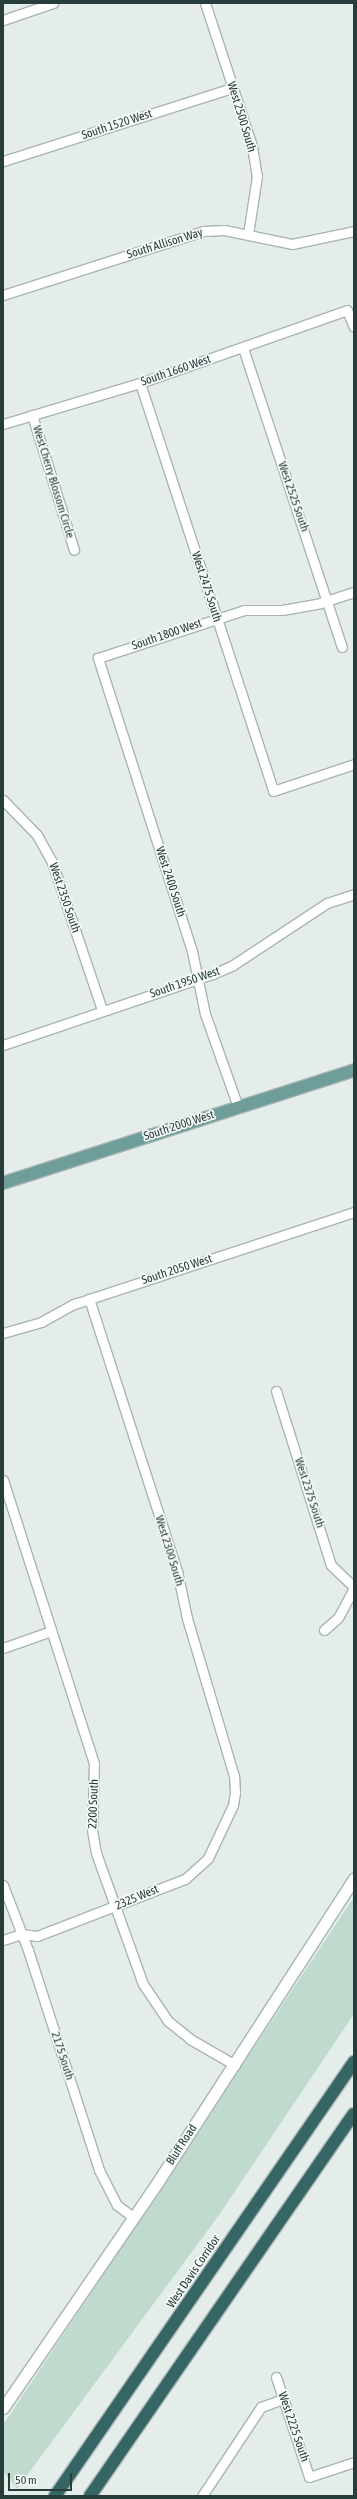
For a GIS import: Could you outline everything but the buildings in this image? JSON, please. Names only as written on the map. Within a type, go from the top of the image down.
[{"type":"highway","name":"West Davis Corridor","points":[[55,2496],[354,2062]]},
{"type":"highway","points":[[90,2496],[354,2114]]},
{"type":"main road","name":"South 2000 West","points":[[3,1183],[354,1070]]},
{"type":"street","points":[[4,17],[53,3]]},
{"type":"street","name":"West 2500 South","points":[[204,3],[252,146],[257,176],[248,234]]},
{"type":"street","name":"South 1520 West","points":[[3,161],[232,88]]},
{"type":"street","name":"South Allison Way","points":[[3,295],[203,231],[248,234],[292,244],[354,231]]},
{"type":"street","name":"South 1660 West","points":[[3,424],[140,383],[243,348],[347,310],[354,327]]},
{"type":"street","name":"West 2525 South","points":[[243,348],[342,647]]},
{"type":"street","name":"West 2475 South","points":[[140,383],[273,791],[354,764]]},
{"type":"street","name":"West Cherry Blossom Circle","points":[[32,415],[74,550]]},
{"type":"street","name":"South 1800 West","points":[[98,658],[244,610],[282,610],[328,601],[354,592]]},
{"type":"street","name":"West 2400 South","points":[[98,658],[199,980],[205,1014],[238,1107]]},
{"type":"street","name":"West 2350 South","points":[[3,800],[37,835],[52,862],[102,1010]]},
{"type":"street","name":"South 1950 West","points":[[3,1045],[102,1010],[199,980],[233,965],[327,903],[354,894]]},
{"type":"street","name":"South 2050 West","points":[[3,1333],[41,1322],[89,1299],[354,1212]]},
{"type":"street","name":"West 2300 South","points":[[89,1299],[177,1571],[186,1618],[234,1776],[233,1805]]},
{"type":"street","name":"West 2375 South","points":[[276,1391],[331,1565],[354,1588]]},
{"type":"street","name":"2200 South","points":[[3,1480],[94,1763],[92,1830],[143,1984],[153,2003],[190,2039],[235,2065]]},
{"type":"street","points":[[324,1630],[338,1618],[354,1588]]},
{"type":"street","points":[[3,1648],[51,1631]]},
{"type":"street","name":"2325 West","points":[[3,1940],[21,1934],[37,1936],[117,1907],[185,1879],[200,1869],[233,1805]]},
{"type":"street","name":"Bluff Road","points":[[3,2408],[134,2218],[235,2065],[354,1878]]},
{"type":"street","name":"2175 South","points":[[3,1885],[21,1934],[99,2170],[117,2205],[134,2218]]},
{"type":"street","name":"West 2225 South","points":[[276,2377],[310,2476],[354,2462]]},
{"type":"street","points":[[202,2496],[261,2407],[284,2399]]},
{"type":"green space","points":[[354,1897],[354,2014],[219,2215],[17,2489],[3,2471],[3,2425]]}]
